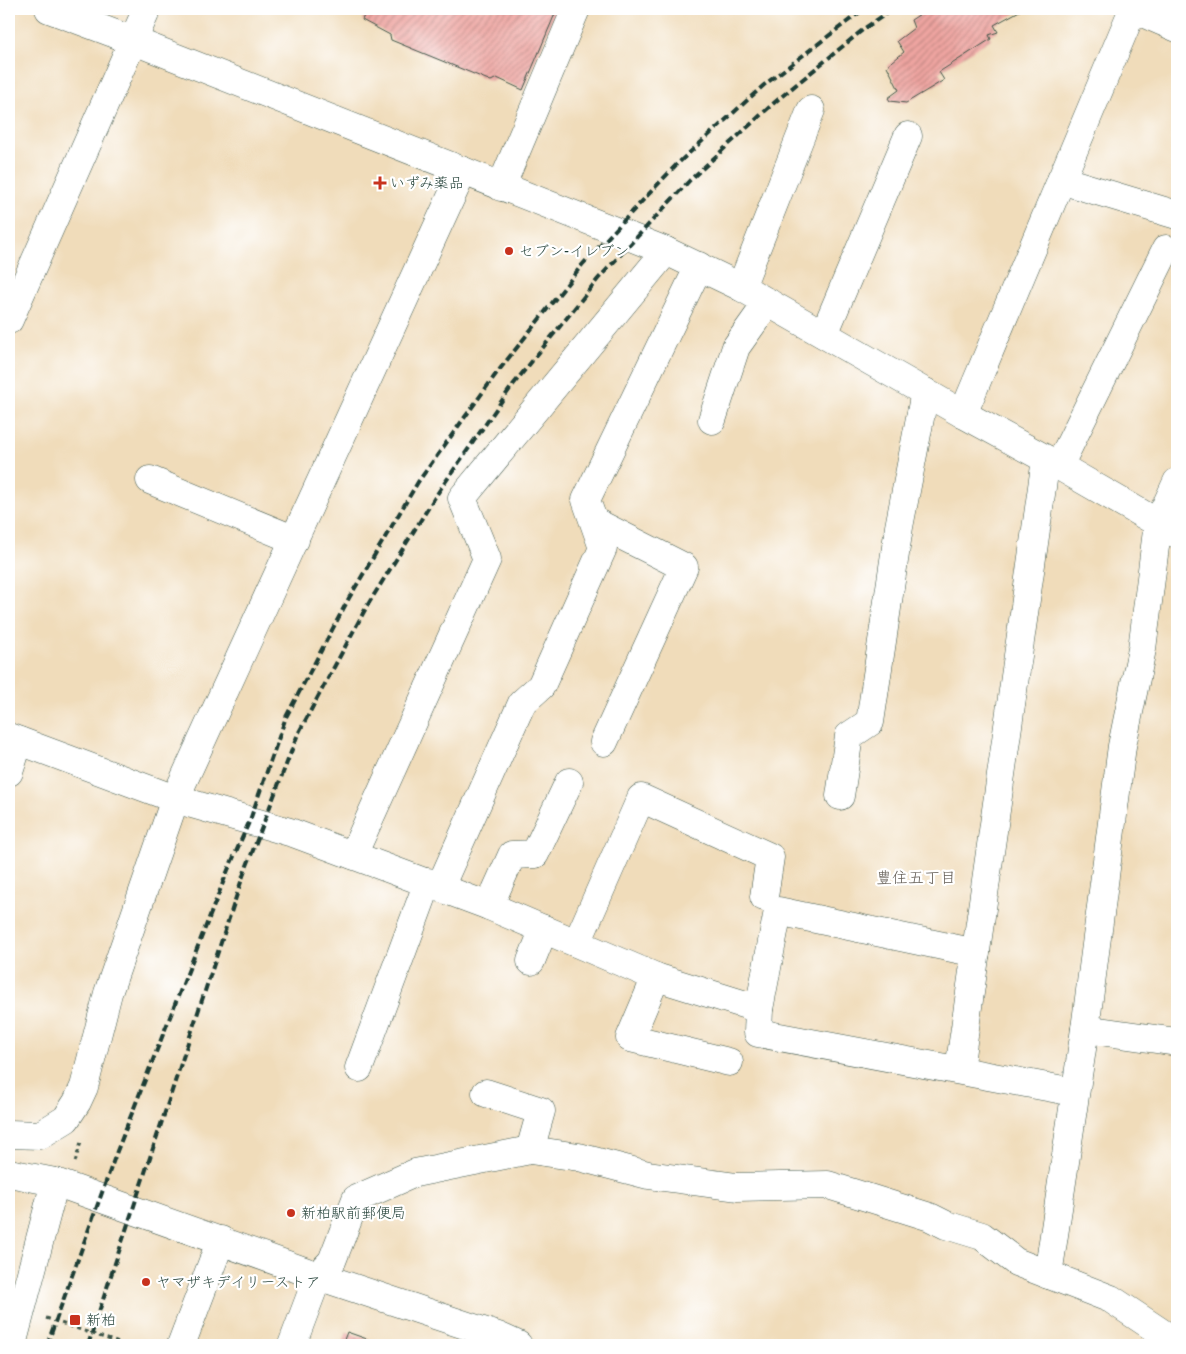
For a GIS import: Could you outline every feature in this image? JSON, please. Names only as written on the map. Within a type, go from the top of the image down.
[{"type":"street","points":[[49,9],[666,251],[699,266],[741,287],[963,414],[1053,462],[1167,529]]},
{"type":"street","points":[[9,320],[147,9]]},
{"type":"street","points":[[501,187],[576,9]]},
{"type":"street","points":[[963,414],[1133,9],[1177,28]]},
{"type":"street","points":[[741,287],[812,110]]},
{"type":"street","points":[[824,334],[908,136]]},
{"type":"street","points":[[9,1134],[40,1135],[66,1119],[77,1102],[84,1087],[108,993],[176,799],[463,171]]},
{"type":"street","points":[[1061,180],[1177,215]]},
{"type":"street","points":[[959,1070],[1053,462],[1166,249]]},
{"type":"street","points":[[353,855],[487,559],[462,498],[666,251]]},
{"type":"street","points":[[359,1068],[434,884],[522,703],[541,686],[603,548],[586,500],[699,266]]},
{"type":"street","points":[[712,420],[736,347],[768,302]]},
{"type":"street","points":[[840,796],[849,736],[870,722],[899,527],[925,392]]},
{"type":"street","points":[[150,480],[295,540]]},
{"type":"street","points":[[1048,1275],[1074,1092],[1085,1029],[1122,746],[1177,482]]},
{"type":"street","points":[[595,522],[684,567],[604,742]]},
{"type":"street","points":[[9,772],[14,739],[176,799],[293,833],[434,884],[656,977],[759,1009]]},
{"type":"street","points":[[489,906],[512,854],[535,854],[569,782]]},
{"type":"street","points":[[577,943],[641,798],[770,857],[764,897]]},
{"type":"street","points":[[976,953],[778,911],[759,1009],[758,1033],[1074,1092]]},
{"type":"street","points":[[531,961],[544,929]]},
{"type":"street","points":[[656,977],[630,1038],[729,1062]]},
{"type":"street","points":[[1085,1029],[1177,1042]]},
{"type":"street","points":[[486,1094],[541,1110],[530,1150]]},
{"type":"street","points":[[292,1345],[318,1276],[332,1261],[356,1199],[415,1174],[530,1150],[579,1157],[648,1176],[737,1187],[828,1185],[930,1217],[946,1225],[982,1236],[1016,1262],[1111,1299],[1177,1343]]},
{"type":"street","points":[[9,1173],[55,1182],[518,1345]]},
{"type":"street","points":[[12,1345],[22,1310],[19,1280],[55,1182]]},
{"type":"street","points":[[181,1345],[221,1240]]},
{"type":"path","points":[[22,1310],[74,1325],[125,1345]]},
{"type":"building","points":[[367,9],[557,9],[523,90],[497,78],[491,81],[391,40],[390,35],[362,20]]},
{"type":"building","points":[[928,9],[1023,9],[994,25],[998,32],[989,35],[991,39],[939,72],[944,80],[906,103],[890,101],[888,98],[899,90],[887,66],[904,52],[897,41],[914,28],[911,20]]},
{"type":"building","points":[[347,1332],[384,1345],[342,1345]]},
{"type":"railway","points":[[47,1345],[117,1151],[228,870],[250,820],[286,717],[349,598],[418,482],[496,374],[582,265],[676,165],[764,85],[864,9]]},
{"type":"railway","points":[[88,1345],[243,876],[298,734],[367,606],[437,494],[512,386],[598,279],[690,180],[775,102],[865,28],[893,9]]},
{"type":"place","name":"いずみ薬品","points":[[380,183]]},
{"type":"place","name":"セブン-イレブン","points":[[509,251]]},
{"type":"place","name":"新柏駅前郵便局","points":[[291,1213]]},
{"type":"place","name":"ヤマザキデイリーストア","points":[[146,1282]]},
{"type":"place","name":"新柏","points":[[75,1320]]},
{"type":"district","name":"豊住五丁目","points":[[916,877]]}]
